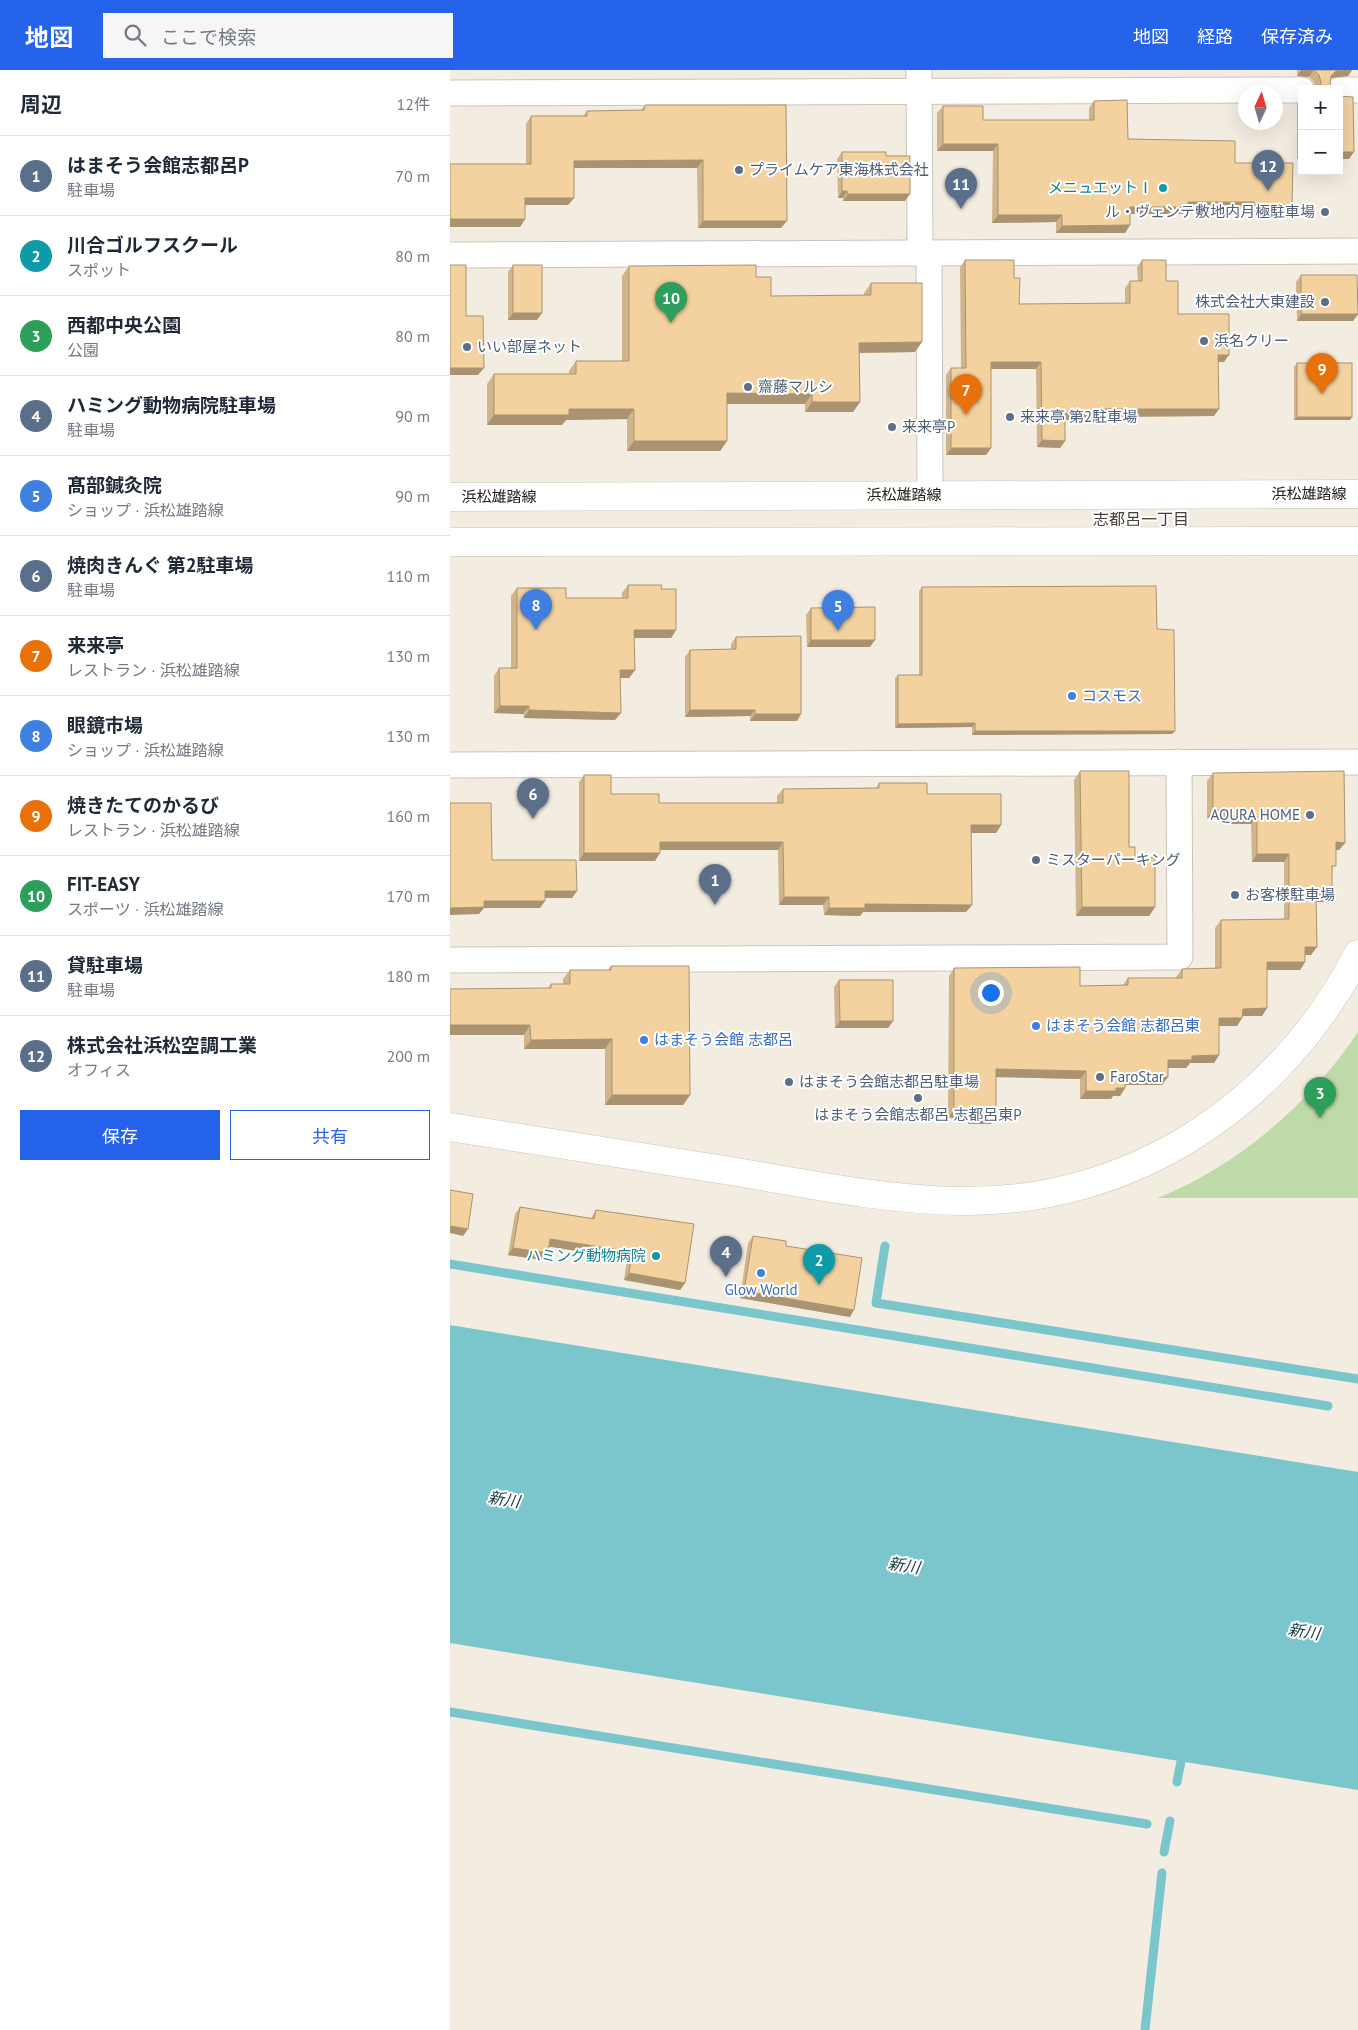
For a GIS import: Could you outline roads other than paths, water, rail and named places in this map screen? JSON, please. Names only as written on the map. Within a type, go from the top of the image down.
[{"type":"main road","name":"浜松雄踏線","points":[[450,497],[1358,494]]},
{"type":"main road","points":[[450,542],[1358,541]]},
{"type":"main road","points":[[450,1127],[831,1187],[913,1198],[963,1201],[1003,1199],[1043,1193],[1080,1185],[1116,1174],[1160,1154],[1218,1120],[1248,1097],[1276,1071],[1301,1043],[1324,1012],[1358,954]]},
{"type":"street","points":[[450,93],[919,81],[1075,80],[1298,90]]},
{"type":"street","points":[[919,81],[930,495]]},
{"type":"street","points":[[1343,90],[1358,90]]},
{"type":"street","points":[[450,255],[1358,251]]},
{"type":"street","points":[[450,960],[1180,957],[1180,762]]},
{"type":"street","points":[[450,765],[1358,762]]},
{"type":"water","name":"新川","points":[[450,1325],[1358,1472],[1358,1790],[450,1643]]},
{"type":"waterway","points":[[885,1246],[876,1303],[1358,1379]]},
{"type":"waterway","points":[[450,1264],[1328,1406]]},
{"type":"waterway","points":[[450,1712],[1147,1824]]},
{"type":"waterway","points":[[1177,1782],[1183,1751]]},
{"type":"waterway","points":[[1164,1852],[1170,1821]]},
{"type":"waterway","points":[[1145,2030],[1162,1873]]},
{"type":"place","name":"プライムケア東海株式会社","points":[[739,170]]},
{"type":"place","name":"メニュエットⅠ","points":[[1163,188]]},
{"type":"place","name":"株式会社浜松空調工業","points":[[1268,191]]},
{"type":"place","name":"貸駐車場","points":[[961,209]]},
{"type":"place","name":"ル・ヴェンテ敷地内月極駐車場","points":[[1325,212]]},
{"type":"place","name":"株式会社大東建設","points":[[1325,302]]},
{"type":"place","name":"FIT-EASY","points":[[671,323]]},
{"type":"place","name":"浜名クリー","points":[[1204,341]]},
{"type":"place","name":"いい部屋ネット","points":[[467,347]]},
{"type":"place","name":"齋藤マルシ","points":[[748,387]]},
{"type":"place","name":"焼きたてのかるび","points":[[1322,394]]},
{"type":"place","name":"来来亭","points":[[966,415]]},
{"type":"place","name":"来来亭 第2駐車場","points":[[1010,417]]},
{"type":"place","name":"来来亭P","points":[[892,427]]},
{"type":"place","name":"眼鏡市場","points":[[536,630]]},
{"type":"place","name":"髙部鍼灸院","points":[[838,631]]},
{"type":"place","name":"コスモス","points":[[1072,696]]},
{"type":"place","name":"AQURA HOME","points":[[1310,815]]},
{"type":"place","name":"焼肉きんぐ 第2駐車場","points":[[533,819]]},
{"type":"place","name":"ミスターパーキング","points":[[1036,860]]},
{"type":"place","name":"お客様駐車場","points":[[1235,895]]},
{"type":"place","name":"はまそう会館志都呂P","points":[[715,905]]},
{"type":"place","name":"はまそう会館 志都呂東","points":[[1036,1026]]},
{"type":"place","name":"はまそう会館 志都呂","points":[[644,1040]]},
{"type":"place","name":"FaroStar","points":[[1100,1077]]},
{"type":"place","name":"はまそう会館志都呂駐車場","points":[[789,1082]]},
{"type":"place","name":"はまそう会館志都呂 志都呂東P","points":[[918,1098]]},
{"type":"place","name":"西都中央公園","points":[[1320,1118]]},
{"type":"place","name":"ハミング動物病院","points":[[656,1256]]},
{"type":"place","name":"Glow World","points":[[761,1273]]},
{"type":"place","name":"ハミング動物病院駐車場","points":[[726,1277]]},
{"type":"place","name":"川合ゴルフスクール","points":[[819,1285]]},
{"type":"district","name":"志都呂一丁目","points":[[1141,519]]}]
